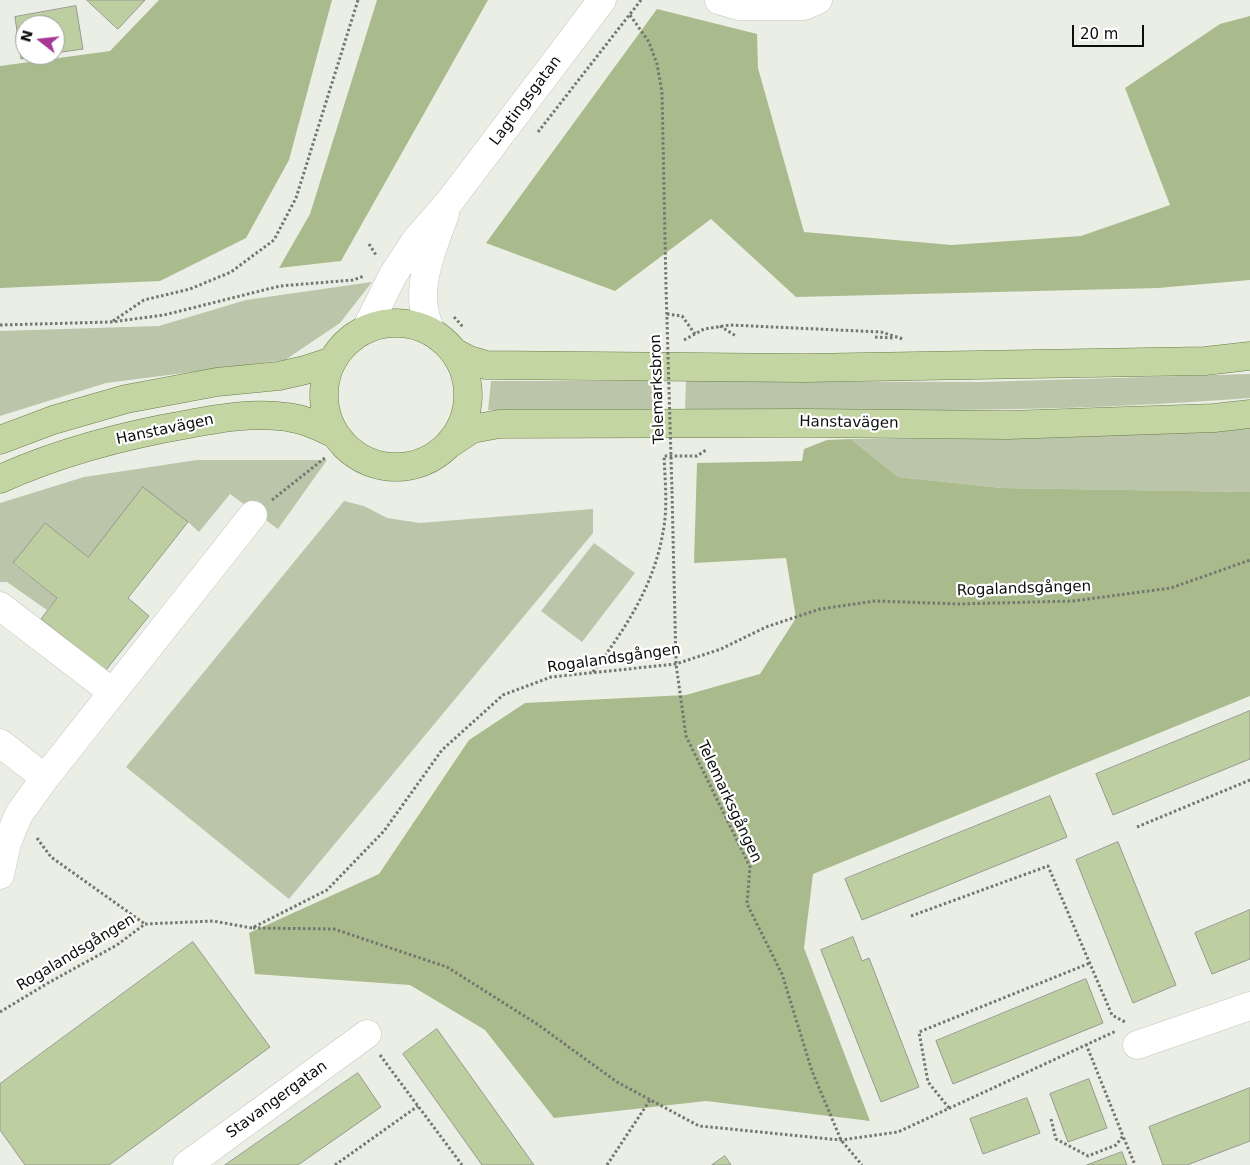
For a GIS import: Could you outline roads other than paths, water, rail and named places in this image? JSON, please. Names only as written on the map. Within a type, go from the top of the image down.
[{"type":"main road","points":[[388,323],[409,324],[430,331],[443,340],[454,352],[466,374],[469,398],[464,422],[452,443],[433,459],[410,467],[385,468],[362,460],[338,439],[326,416],[323,397],[325,378],[332,361],[352,337],[366,329],[388,323]]},
{"type":"main road","points":[[454,352],[469,360],[486,364],[794,368],[1205,361],[1250,356]]},
{"type":"main road","points":[[0,440],[53,420],[126,400],[217,382],[279,376],[332,361]]},
{"type":"main road","name":"Hanstavägen","points":[[452,443],[472,429],[499,424],[804,422],[1008,425],[1214,418],[1250,414]]},
{"type":"main road","name":"Hanstavägen","points":[[0,479],[76,450],[148,431],[220,418],[264,415],[287,417],[308,421],[338,439]]},
{"type":"street","name":"Lagtingsgatan","points":[[366,329],[394,275],[416,240],[450,201],[602,0]]},
{"type":"street","points":[[719,0],[739,6],[804,6],[818,0]]},
{"type":"street","name":"Lagtingsgatan","points":[[430,331],[424,308],[424,284],[434,245],[450,201]]},
{"type":"street","points":[[0,875],[3,840],[19,814],[112,692],[253,515]]},
{"type":"street","points":[[0,606],[112,692]]},
{"type":"street","points":[[0,743],[45,778]]},
{"type":"street","points":[[1131,1033],[1250,1006]]},
{"type":"street","name":"Stavangergatan","points":[[187,1165],[366,1034]]}]
